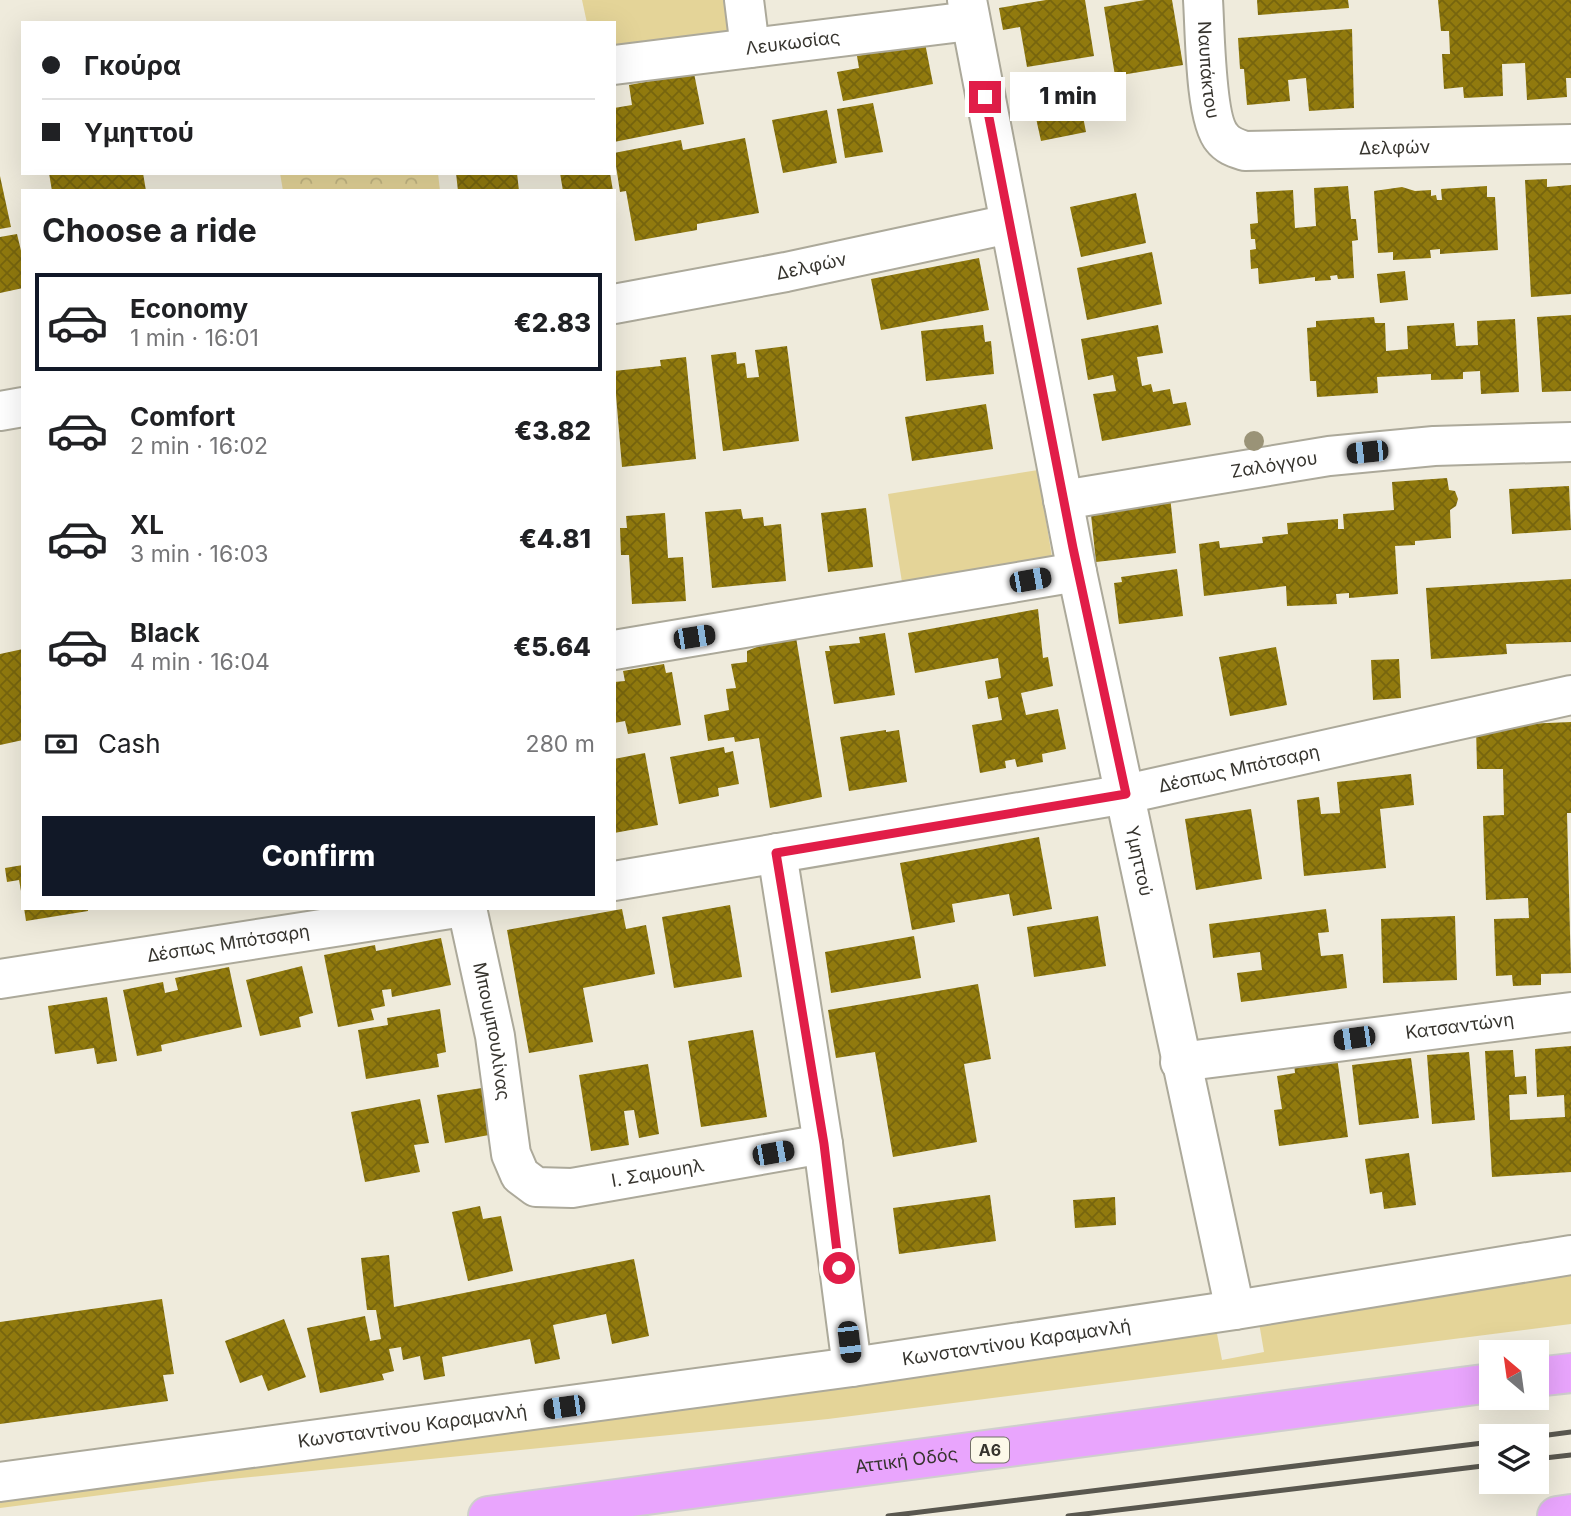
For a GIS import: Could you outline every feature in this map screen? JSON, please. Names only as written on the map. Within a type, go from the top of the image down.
[{"type":"highway","points":[[1549,1376],[1571,1373]]},
{"type":"highway","name":"Αττική Οδός","points":[[488,1516],[1479,1385]]},
{"type":"highway","points":[[1557,1516],[1571,1514]]},
{"type":"street","points":[[744,0],[750,48]]},
{"type":"street","name":"Ναυπάκτου","points":[[1203,0],[1212,119],[1220,137]]},
{"type":"street","name":"Λευκωσίας","points":[[616,65],[750,48],[969,10]]},
{"type":"street","name":"Υμηττού","points":[[969,10],[1077,572],[1235,1311]]},
{"type":"street","name":"Δελφών","points":[[1220,137],[1231,146],[1245,150],[1571,144]]},
{"type":"street","name":"Δελφών","points":[[616,304],[786,272],[1009,223]]},
{"type":"street","points":[[0,411],[21,407]]},
{"type":"street","name":"Ζαλόγγου","points":[[1063,500],[1329,456],[1434,446],[1571,442]]},
{"type":"street","points":[[616,650],[1077,572]]},
{"type":"street","name":"Δέσπως Μπότσαρη","points":[[616,881],[1126,794],[1571,695]]},
{"type":"street","points":[[776,853],[824,1144],[852,1367]]},
{"type":"street","name":"Δέσπως Μπότσαρη","points":[[0,979],[444,910]]},
{"type":"street","name":"Μπουμπουλίνας","points":[[467,910],[495,1036],[511,1154]]},
{"type":"street","name":"Κατσαντώνη","points":[[1180,1062],[1403,1031],[1571,1012]]},
{"type":"street","name":"Ι. Σαμουηλ","points":[[511,1154],[520,1175],[536,1187],[572,1188],[824,1144]]},
{"type":"street","name":"Κωνσταντίνου Καραμανλή","points":[[0,1482],[852,1367],[1235,1311],[1571,1255]]},
{"type":"green space","points":[[582,0],[728,0],[733,40],[616,55],[616,21],[587,21]]},
{"type":"green space","points":[[280,175],[438,175],[440,189],[283,189]]},
{"type":"green space","points":[[1038,470],[1055,576],[905,601],[888,494]]},
{"type":"green space","points":[[1571,1263],[1571,1324],[828,1419],[211,1481],[0,1508],[0,1494],[1214,1318],[1222,1360],[1264,1352],[1257,1311]]},
{"type":"building","points":[[1046,0],[1085,0],[1094,56],[1027,67],[1020,27],[1003,30],[999,8]]},
{"type":"building","points":[[1145,0],[1172,0],[1183,65],[1115,76],[1104,7]]},
{"type":"building","points":[[1257,0],[1348,0],[1349,8],[1258,15]]},
{"type":"building","points":[[1438,0],[1571,0],[1571,78],[1566,78],[1567,97],[1527,100],[1525,63],[1502,64],[1503,96],[1464,98],[1463,87],[1444,89],[1442,54],[1450,54],[1449,31],[1441,31]]},
{"type":"building","points":[[1352,29],[1354,108],[1309,111],[1306,78],[1288,80],[1290,101],[1247,105],[1244,69],[1240,69],[1238,38]]},
{"type":"building","points":[[925,43],[933,84],[843,101],[837,72],[859,68],[857,56]]},
{"type":"building","points":[[694,73],[704,124],[616,142],[616,108],[632,105],[629,85]]},
{"type":"building","points":[[1075,76],[1086,132],[1041,141],[1029,86]]},
{"type":"building","points":[[873,103],[883,152],[845,158],[837,109]]},
{"type":"building","points":[[827,110],[837,163],[783,173],[772,120]]},
{"type":"building","points":[[745,138],[759,213],[697,224],[697,230],[635,241],[626,191],[620,192],[616,153],[681,140],[683,150]]},
{"type":"building","points":[[49,175],[143,175],[146,189],[52,189]]},
{"type":"building","points":[[456,175],[517,175],[519,189],[458,189]]},
{"type":"building","points":[[560,175],[610,175],[613,189],[563,189]]},
{"type":"building","points":[[0,176],[11,227],[0,229]]},
{"type":"building","points":[[1547,179],[1547,187],[1571,185],[1571,294],[1531,297],[1525,180]]},
{"type":"building","points":[[1348,186],[1351,219],[1356,219],[1358,240],[1352,241],[1354,278],[1338,279],[1337,275],[1330,276],[1331,280],[1315,281],[1315,277],[1259,284],[1258,268],[1251,269],[1250,250],[1256,249],[1255,239],[1251,239],[1250,224],[1258,223],[1256,192],[1293,190],[1295,228],[1316,226],[1314,188]]},
{"type":"building","points":[[1487,186],[1487,197],[1495,197],[1498,250],[1440,254],[1440,249],[1430,250],[1431,258],[1393,260],[1393,252],[1378,253],[1374,191],[1402,187],[1415,191],[1431,190],[1431,196],[1436,195],[1437,200],[1442,200],[1441,189]]},
{"type":"building","points":[[1136,193],[1146,243],[1081,257],[1070,207]]},
{"type":"building","points":[[17,234],[21,251],[21,288],[0,293],[0,237]]},
{"type":"building","points":[[1152,252],[1162,304],[1087,320],[1077,268]]},
{"type":"building","points":[[979,258],[989,310],[881,330],[871,279]]},
{"type":"building","points":[[1405,271],[1408,300],[1380,303],[1377,274]]},
{"type":"building","points":[[1571,315],[1571,391],[1542,392],[1537,317]]},
{"type":"building","points":[[1374,317],[1375,323],[1385,323],[1386,351],[1408,349],[1407,326],[1454,323],[1456,346],[1478,345],[1477,321],[1515,319],[1519,392],[1481,394],[1480,371],[1463,372],[1463,379],[1431,380],[1431,374],[1377,377],[1378,393],[1317,397],[1316,381],[1310,381],[1307,328],[1316,327],[1316,321]]},
{"type":"building","points":[[983,325],[985,342],[991,341],[994,374],[926,381],[921,331]]},
{"type":"building","points":[[1158,325],[1163,353],[1137,357],[1142,386],[1151,384],[1153,392],[1170,389],[1173,404],[1186,402],[1191,425],[1102,441],[1093,394],[1116,391],[1113,375],[1088,380],[1081,339]]},
{"type":"building","points":[[787,346],[799,441],[723,451],[711,355],[736,352],[737,364],[745,363],[747,378],[759,377],[755,350]]},
{"type":"building","points":[[686,357],[696,459],[622,467],[616,371],[661,366],[660,360]]},
{"type":"building","points":[[986,404],[993,449],[912,461],[905,417]]},
{"type":"building","points":[[1447,478],[1449,490],[1455,491],[1458,499],[1456,506],[1450,510],[1451,538],[1415,541],[1415,545],[1395,546],[1398,594],[1349,598],[1349,593],[1336,594],[1337,604],[1287,606],[1286,586],[1204,596],[1199,544],[1219,541],[1220,548],[1263,543],[1262,537],[1288,534],[1287,523],[1338,519],[1338,529],[1344,529],[1343,514],[1394,510],[1392,482]]},
{"type":"building","points":[[1569,486],[1571,530],[1512,534],[1509,489]]},
{"type":"building","points":[[1170,496],[1176,553],[1096,562],[1090,505]]},
{"type":"building","points":[[866,508],[873,567],[828,572],[821,513]]},
{"type":"building","points":[[741,509],[743,519],[763,517],[764,526],[781,524],[786,581],[712,588],[705,512]]},
{"type":"building","points":[[665,513],[668,558],[683,557],[686,601],[632,604],[629,555],[621,555],[620,528],[627,528],[626,516]]},
{"type":"building","points":[[1177,569],[1183,616],[1119,624],[1114,583],[1122,582],[1121,577]]},
{"type":"building","points":[[1571,579],[1571,642],[1506,644],[1507,654],[1431,659],[1426,588]]},
{"type":"building","points":[[1038,609],[1043,658],[1048,657],[1053,686],[1021,693],[1026,715],[1058,709],[1066,749],[1042,754],[1043,762],[1017,767],[1015,759],[1005,761],[1006,768],[980,773],[972,725],[1002,720],[998,697],[988,699],[985,681],[1001,678],[998,658],[915,673],[908,633]]},
{"type":"building","points":[[795,631],[822,797],[770,808],[759,738],[735,742],[734,737],[708,741],[704,715],[729,710],[726,689],[736,688],[731,664],[747,662],[747,651]]},
{"type":"building","points":[[885,633],[895,695],[834,704],[825,651],[830,651],[829,646],[860,643],[859,637]]},
{"type":"building","points":[[1276,647],[1287,705],[1230,716],[1219,657]]},
{"type":"building","points":[[21,649],[21,740],[0,745],[0,654]]},
{"type":"building","points":[[1399,659],[1401,698],[1373,700],[1371,660]]},
{"type":"building","points":[[664,664],[666,673],[672,672],[681,725],[628,734],[625,721],[616,723],[616,682],[625,681],[623,671]]},
{"type":"building","points":[[1571,722],[1571,813],[1567,813],[1571,973],[1541,974],[1541,985],[1513,986],[1512,975],[1496,976],[1494,919],[1529,918],[1528,898],[1486,900],[1483,816],[1504,815],[1503,769],[1477,769],[1476,726]]},
{"type":"building","points":[[899,730],[907,782],[849,791],[840,737]]},
{"type":"building","points":[[724,747],[725,753],[733,751],[739,784],[718,788],[719,796],[679,804],[670,757]]},
{"type":"building","points":[[645,753],[658,825],[616,833],[616,759]]},
{"type":"building","points":[[1411,774],[1414,805],[1380,809],[1386,868],[1304,876],[1297,800],[1319,797],[1321,814],[1340,813],[1337,782]]},
{"type":"building","points":[[1251,809],[1262,879],[1196,890],[1185,819]]},
{"type":"building","points":[[1039,837],[1052,909],[1013,916],[1009,894],[952,904],[955,922],[912,930],[900,863]]},
{"type":"building","points":[[21,865],[21,891],[19,880],[7,882],[5,868]]},
{"type":"building","points":[[730,905],[742,977],[674,988],[662,917]]},
{"type":"building","points":[[622,909],[626,929],[646,925],[655,974],[583,988],[593,1042],[529,1053],[507,930]]},
{"type":"building","points":[[1326,909],[1329,932],[1318,933],[1321,956],[1343,954],[1347,988],[1241,1002],[1237,973],[1262,970],[1260,952],[1213,958],[1209,924]]},
{"type":"building","points":[[24,910],[88,910],[88,911],[26,921]]},
{"type":"building","points":[[1098,916],[1106,966],[1034,977],[1027,927]]},
{"type":"building","points":[[1455,916],[1457,980],[1383,983],[1381,919]]},
{"type":"building","points":[[914,936],[921,978],[831,993],[825,952]]},
{"type":"building","points":[[441,938],[451,985],[392,997],[391,989],[382,990],[385,1006],[371,1009],[374,1020],[338,1027],[324,955],[375,945],[376,951]]},
{"type":"building","points":[[302,966],[313,1013],[299,1017],[301,1027],[260,1036],[246,980]]},
{"type":"building","points":[[229,967],[242,1027],[161,1045],[162,1051],[137,1056],[123,990],[163,982],[165,993],[178,990],[175,978]]},
{"type":"building","points":[[978,984],[991,1059],[964,1064],[977,1142],[893,1157],[875,1052],[836,1058],[828,1010]]},
{"type":"building","points":[[107,997],[117,1061],[97,1064],[94,1048],[55,1054],[48,1006]]},
{"type":"building","points":[[440,1009],[446,1052],[437,1054],[439,1067],[366,1079],[358,1030],[388,1025],[387,1018]]},
{"type":"building","points":[[753,1030],[767,1117],[701,1127],[688,1041]]},
{"type":"building","points":[[1571,1046],[1571,1172],[1492,1177],[1485,1051],[1513,1050],[1515,1077],[1526,1076],[1527,1094],[1509,1095],[1510,1120],[1565,1117],[1564,1095],[1537,1097],[1535,1049]]},
{"type":"building","points":[[1469,1052],[1475,1120],[1432,1124],[1427,1055]]},
{"type":"building","points":[[1337,1057],[1348,1137],[1279,1146],[1274,1110],[1282,1109],[1277,1076],[1295,1073],[1294,1063]]},
{"type":"building","points":[[1411,1058],[1419,1118],[1359,1125],[1352,1065]]},
{"type":"building","points":[[648,1064],[659,1134],[639,1138],[634,1110],[624,1111],[629,1145],[591,1151],[579,1075]]},
{"type":"building","points":[[482,1088],[489,1135],[445,1143],[437,1095]]},
{"type":"building","points":[[420,1099],[429,1143],[414,1145],[420,1172],[365,1182],[351,1112]]},
{"type":"building","points":[[1409,1153],[1416,1205],[1384,1209],[1382,1192],[1370,1194],[1365,1159]]},
{"type":"building","points":[[990,1195],[996,1241],[899,1254],[893,1208]]},
{"type":"building","points":[[1115,1197],[1116,1225],[1075,1228],[1073,1200]]},
{"type":"building","points":[[480,1206],[483,1219],[501,1216],[513,1271],[468,1281],[452,1212]]},
{"type":"building","points":[[389,1255],[394,1307],[634,1259],[649,1336],[612,1344],[606,1314],[553,1325],[560,1359],[535,1364],[530,1339],[442,1357],[445,1376],[424,1380],[420,1356],[403,1360],[401,1347],[389,1349],[394,1371],[382,1374],[384,1380],[320,1393],[307,1328],[365,1316],[370,1341],[381,1339],[376,1310],[367,1310],[361,1258]]},
{"type":"building","points":[[162,1299],[174,1374],[163,1375],[168,1401],[0,1424],[0,1322]]},
{"type":"building","points":[[284,1319],[306,1377],[268,1391],[262,1375],[240,1383],[225,1341]]},
{"type":"railway","points":[[1549,1435],[1571,1432]]},
{"type":"railway","points":[[888,1516],[1479,1443]]},
{"type":"railway","points":[[1549,1458],[1571,1455]]},
{"type":"railway","points":[[1068,1516],[1479,1466]]},
{"type":"route","points":[[839,1268],[824,1144],[776,853],[1126,794],[1073,548],[985,97]]}]
